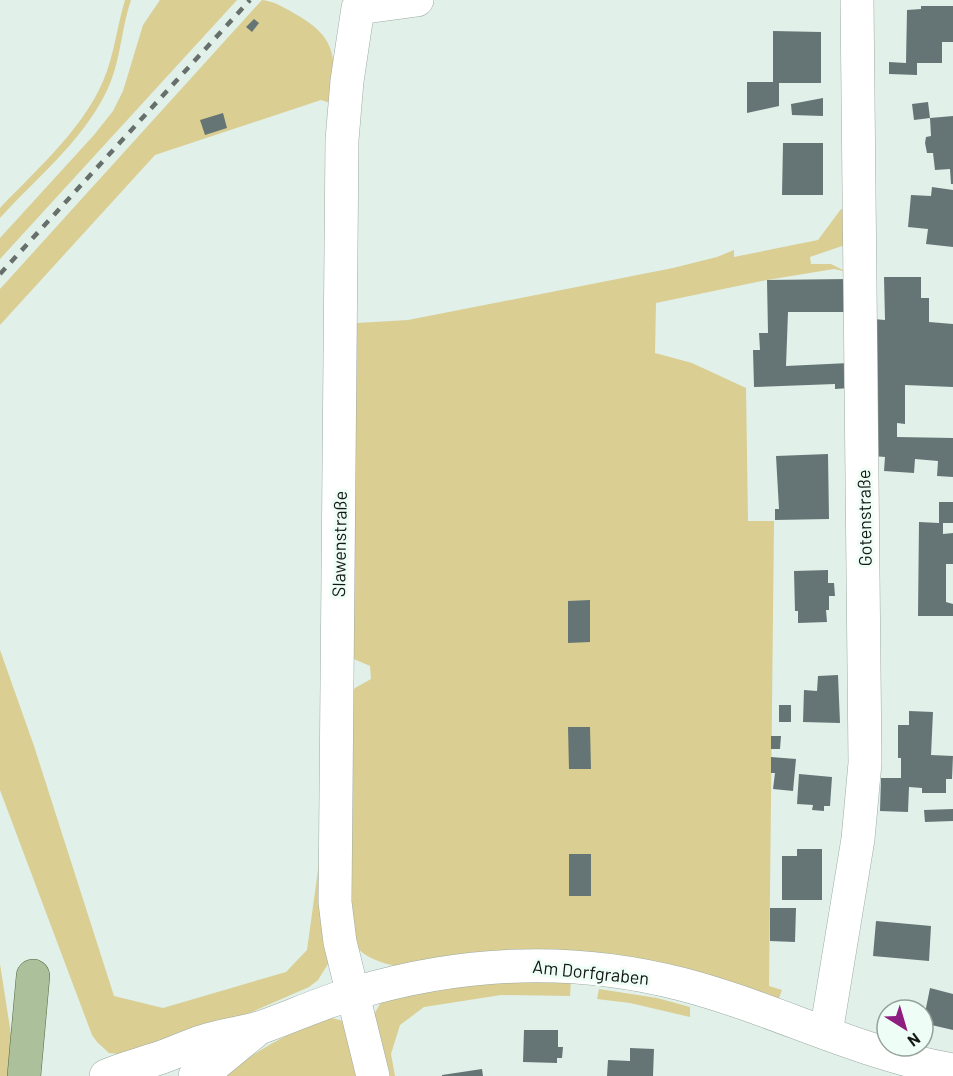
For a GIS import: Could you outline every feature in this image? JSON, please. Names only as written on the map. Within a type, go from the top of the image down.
[{"type":"main road","points":[[24,1076],[33,976]]},
{"type":"street","name":"Slawenstraße","points":[[374,1076],[340,942],[335,902],[342,140],[347,81],[358,8],[417,0]]},
{"type":"street","name":"Gotenstraße","points":[[826,1033],[858,839],[865,763],[857,0]]},
{"type":"street","name":"Am Dorfgraben","points":[[106,1076],[204,1041],[259,1028],[352,994],[402,980],[466,969],[531,965],[592,968],[654,978],[713,992],[871,1050],[933,1067],[953,1070]]},
{"type":"street","name":"Am Dorfgraben","points":[[195,1076],[215,1064],[259,1028]]},
{"type":"shaded area","points":[[125,0],[131,0],[117,61],[102,101],[90,120],[62,154],[0,218],[0,208],[61,145],[99,91],[110,62]]},
{"type":"shaded area","points":[[160,0],[237,0],[0,259],[0,238],[113,111],[123,91],[143,25]]},
{"type":"shaded area","points":[[262,0],[285,8],[321,33],[332,52],[334,63],[333,104],[321,100],[155,155],[0,325],[0,289]]},
{"type":"shaded area","points":[[841,209],[847,211],[845,245],[810,257],[811,264],[831,264],[847,272],[834,269],[656,303],[655,353],[692,363],[746,388],[748,521],[774,521],[769,986],[782,990],[778,1001],[401,967],[378,961],[365,954],[349,937],[344,702],[355,688],[371,679],[370,666],[354,659],[345,646],[357,323],[408,320],[673,268],[717,257],[734,250],[734,257],[818,240]]},
{"type":"shaded area","points":[[0,650],[34,746],[114,996],[163,1008],[286,972],[307,950],[322,841],[330,941],[328,964],[318,980],[309,987],[252,1012],[154,1049],[131,1055],[109,1053],[97,1042],[92,1035],[0,790]]},
{"type":"shaded area","points":[[0,964],[12,1041],[12,1076],[0,1076]]},
{"type":"shaded area","points":[[571,979],[570,996],[501,995],[424,1007],[400,1025],[391,1054],[395,1076],[380,1076],[372,1018],[380,1004],[387,999],[436,987]]},
{"type":"shaded area","points":[[599,989],[657,998],[690,1007],[690,1017],[630,1003],[597,999]]},
{"type":"shaded area","points":[[328,1017],[347,1022],[367,1076],[223,1076],[273,1043]]},
{"type":"building","points":[[921,6],[953,6],[953,42],[942,42],[942,63],[917,63],[917,75],[889,74],[889,62],[906,63],[907,10],[921,9]]},
{"type":"building","points":[[254,19],[259,23],[252,32],[246,27]]},
{"type":"building","points":[[773,31],[821,32],[821,83],[779,83],[779,106],[747,113],[747,82],[773,82]]},
{"type":"building","points":[[823,98],[823,116],[792,115],[791,104]]},
{"type":"building","points":[[928,102],[930,118],[914,120],[912,104]]},
{"type":"building","points":[[223,113],[227,128],[205,135],[200,120]]},
{"type":"building","points":[[953,116],[953,184],[951,184],[950,169],[935,170],[933,153],[927,153],[925,143],[926,137],[931,136],[930,118]]},
{"type":"building","points":[[783,143],[823,143],[823,195],[782,195]]},
{"type":"building","points":[[932,187],[953,190],[953,247],[926,244],[928,229],[908,227],[911,195],[931,196]]},
{"type":"building","points":[[884,277],[921,277],[921,298],[929,298],[929,322],[953,324],[953,387],[905,385],[905,424],[897,423],[897,437],[953,438],[953,477],[937,476],[938,461],[915,459],[914,473],[884,471],[885,457],[873,456],[873,319],[885,320]]},
{"type":"building","points":[[849,279],[849,312],[788,312],[786,366],[849,363],[850,388],[835,389],[835,384],[754,387],[753,350],[760,350],[759,333],[768,333],[767,280]]},
{"type":"building","points":[[828,454],[829,519],[775,520],[775,509],[779,509],[776,456]]},
{"type":"building","points":[[939,502],[953,502],[953,523],[943,523],[943,534],[953,533],[953,564],[946,564],[946,602],[953,604],[953,616],[918,616],[919,522],[939,523]]},
{"type":"building","points":[[828,570],[828,583],[834,583],[835,596],[829,596],[829,610],[826,610],[827,622],[798,623],[798,611],[795,611],[794,571]]},
{"type":"building","points":[[590,600],[590,642],[568,643],[568,601]]},
{"type":"building","points":[[838,675],[840,723],[803,722],[804,690],[817,691],[818,676]]},
{"type":"building","points":[[779,705],[791,705],[791,722],[779,722]]},
{"type":"building","points":[[909,711],[933,712],[931,755],[953,756],[952,779],[946,779],[946,793],[922,793],[922,788],[909,787],[908,812],[880,811],[881,778],[901,778],[901,758],[898,758],[898,725],[909,725]]},
{"type":"building","points":[[568,727],[590,727],[591,769],[569,769]]},
{"type":"building","points":[[771,736],[781,736],[780,749],[771,749]]},
{"type":"building","points":[[771,757],[796,759],[793,791],[773,789],[775,773],[771,773]]},
{"type":"building","points":[[799,774],[832,777],[830,806],[824,806],[824,811],[812,810],[813,805],[797,804]]},
{"type":"building","points":[[953,809],[953,821],[925,822],[924,810]]},
{"type":"building","points":[[797,849],[822,849],[822,900],[782,900],[782,856],[797,856]]},
{"type":"building","points":[[569,854],[591,854],[591,896],[569,896]]},
{"type":"building","points":[[770,908],[796,908],[795,942],[770,941]]},
{"type":"building","points":[[876,921],[931,926],[929,961],[873,956]]},
{"type":"building","points":[[930,988],[953,994],[953,1030],[935,1026],[935,998],[928,998]]},
{"type":"building","points":[[524,1030],[558,1030],[558,1047],[563,1047],[562,1058],[557,1058],[557,1063],[523,1062]]},
{"type":"building","points":[[630,1048],[654,1049],[653,1076],[607,1076],[608,1060],[630,1061]]},
{"type":"building","points":[[482,1069],[483,1076],[442,1076],[442,1075]]},
{"type":"railway","points":[[0,274],[250,0]]}]
